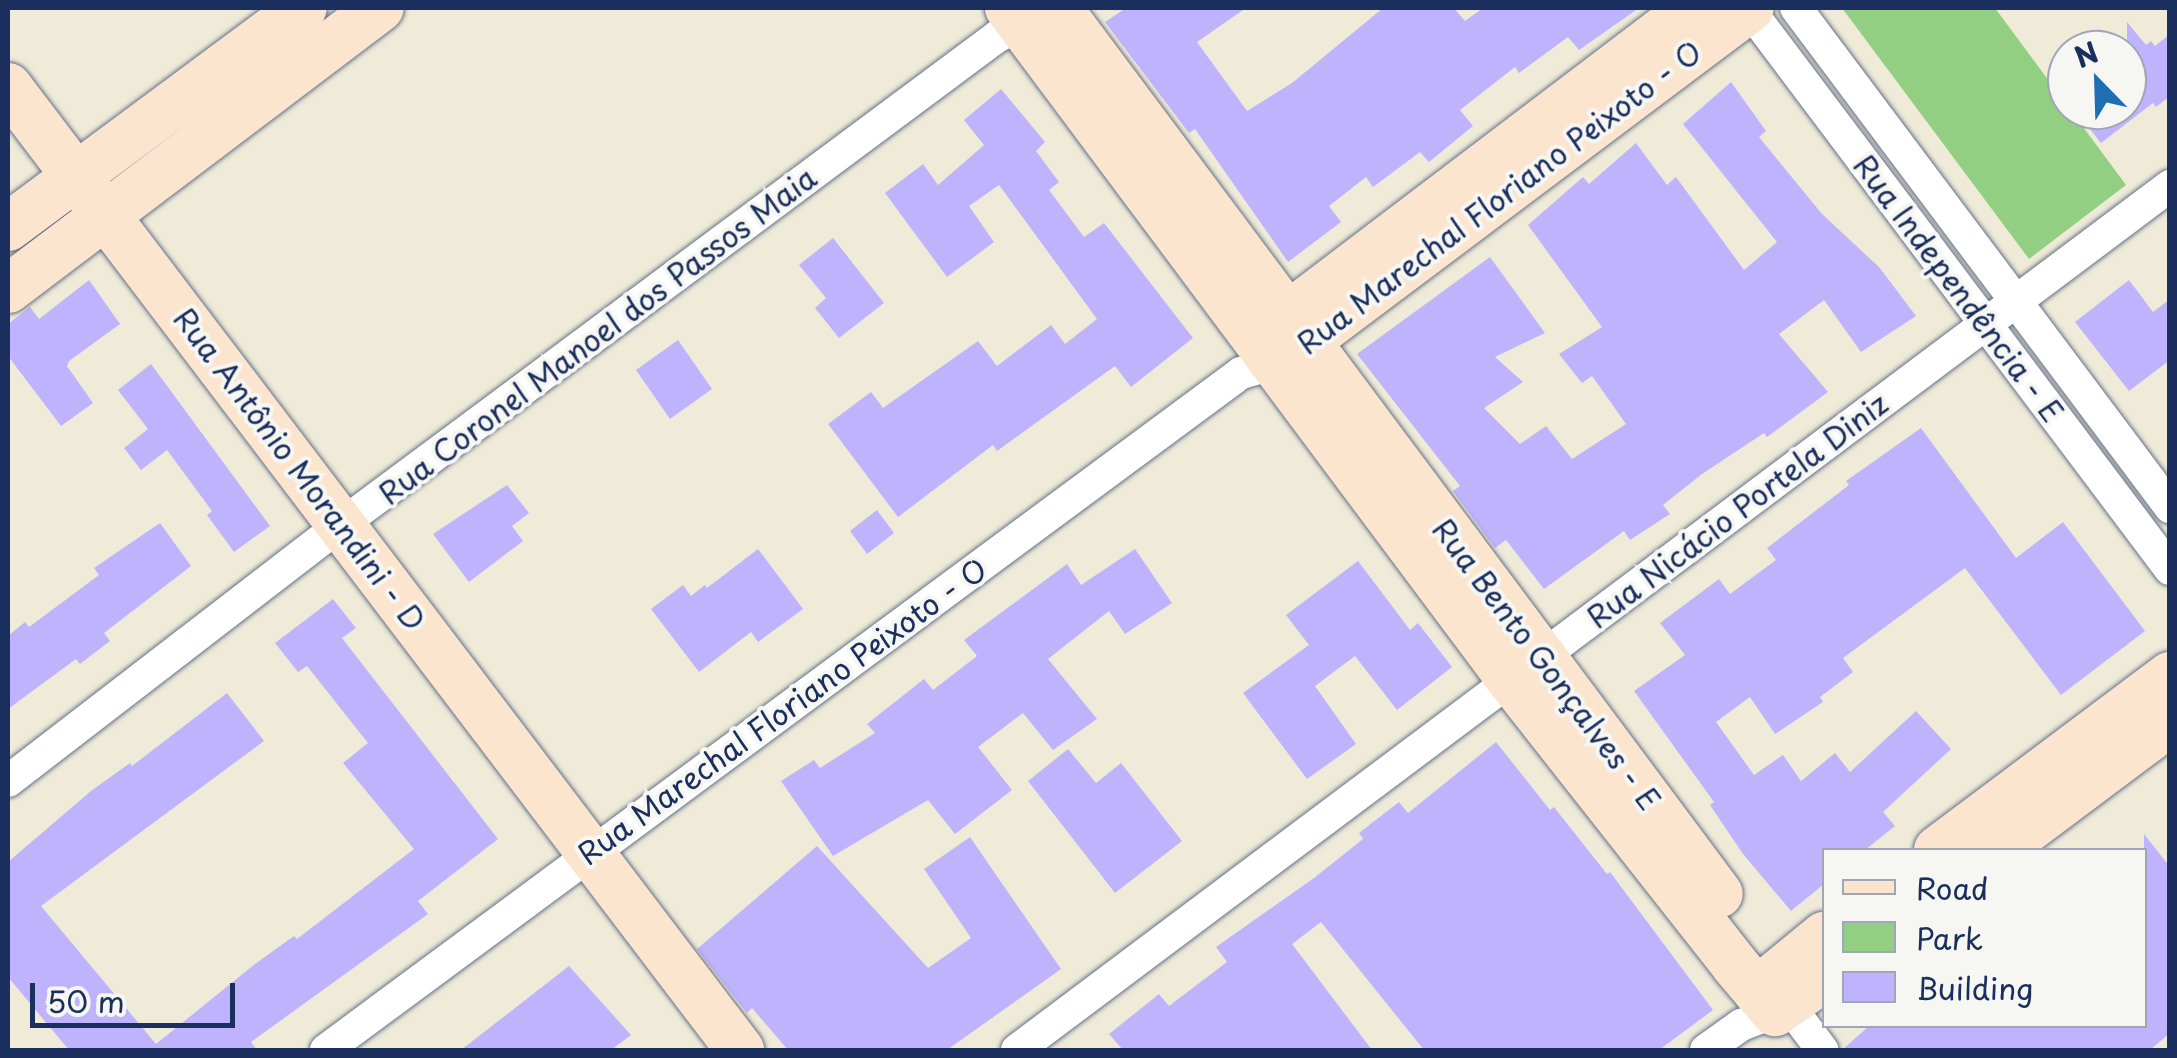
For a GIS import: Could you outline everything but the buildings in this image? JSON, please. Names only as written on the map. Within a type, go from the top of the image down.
[{"type":"street","points":[[8,226],[302,8]]},
{"type":"street","points":[[8,289],[380,8]]},
{"type":"street","name":"Rua Marechal Floriano Peixoto - O","points":[[1516,162],[1694,8]]},
{"type":"street","name":"Rua Marechal Floriano Peixoto - O","points":[[326,1050],[1516,162],[1749,8]]},
{"type":"street","name":"Rua Independência - E","points":[[1749,8],[2170,569]]},
{"type":"street","name":"Rua Independência - E","points":[[1796,8],[2170,507]]},
{"type":"street","name":"Rua Bento Gonçalves - E","points":[[1025,16],[1125,131],[1273,346],[1822,1050]]},
{"type":"street","name":"Rua Coronel Manoel dos Passos Maia","points":[[8,781],[342,524],[1025,16]]},
{"type":"street","name":"Rua Antônio Morandini - D","points":[[8,87],[740,1050]]},
{"type":"street","name":"Rua Nicácio Portela Diniz","points":[[1017,1050],[2170,186]]},
{"type":"street","points":[[2081,451],[2111,428]]},
{"type":"street","points":[[1941,848],[2170,676]]},
{"type":"street","points":[[2001,848],[2170,722]]},
{"type":"street","points":[[1706,1050],[1782,999],[1822,939]]},
{"type":"green space","points":[[1842,8],[1995,8],[2047,78],[2047,130],[2085,130],[2126,185],[2029,259]]}]
